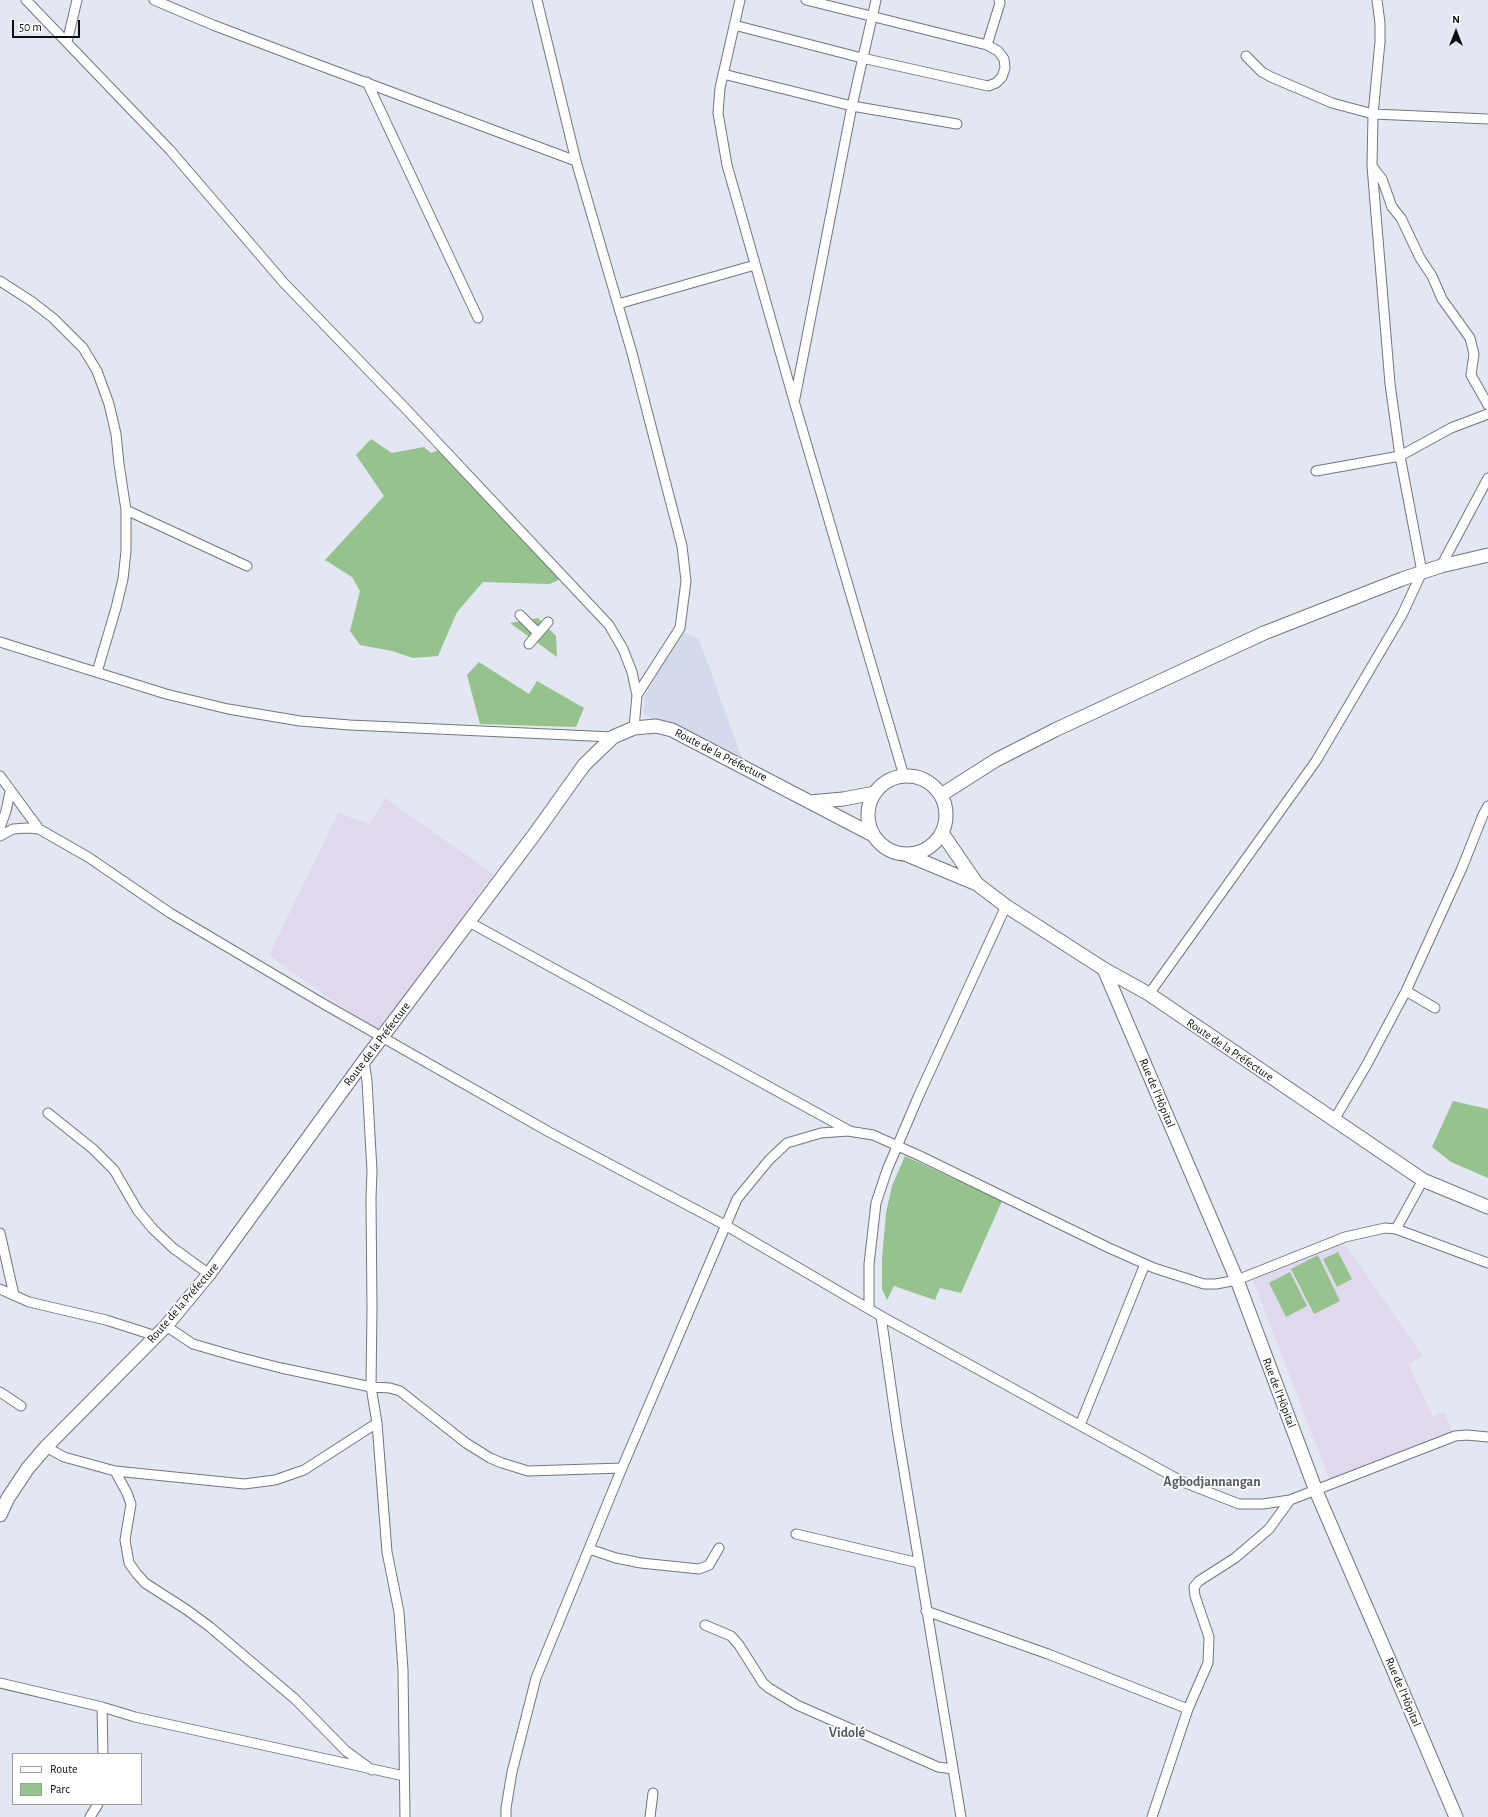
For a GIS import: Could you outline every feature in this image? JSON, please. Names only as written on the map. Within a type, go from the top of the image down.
[{"type":"street","points":[[26,0],[170,150],[284,283],[405,408],[608,625],[623,649],[632,672],[637,695],[634,728]]},
{"type":"street","points":[[67,42],[77,0]]},
{"type":"street","points":[[154,0],[213,25],[576,161]]},
{"type":"street","points":[[537,0],[576,161],[632,353],[682,546],[686,581],[680,628],[637,695]]},
{"type":"street","points":[[740,0],[720,88],[718,113],[721,137],[727,165],[755,265],[904,776]]},
{"type":"street","points":[[734,25],[862,58],[988,86],[996,83],[1002,77],[1005,68],[1004,59],[998,51],[987,45],[806,0]]},
{"type":"street","points":[[794,401],[852,106],[876,0]]},
{"type":"street","points":[[987,45],[1000,4],[999,0]]},
{"type":"street","points":[[1149,994],[1316,761],[1402,615],[1422,572],[1400,456],[1390,384],[1372,166],[1373,114],[1380,42],[1380,23],[1377,0]]},
{"type":"street","points":[[1246,56],[1262,72],[1271,78],[1332,103],[1373,114],[1488,119]]},
{"type":"street","points":[[723,74],[852,106],[957,124]]},
{"type":"street","points":[[367,82],[478,318]]},
{"type":"street","points":[[1372,166],[1382,179],[1392,207],[1401,218],[1420,258],[1432,276],[1442,299],[1470,338],[1474,354],[1471,375],[1488,405]]},
{"type":"street","points":[[618,304],[755,265]]},
{"type":"street","points":[[0,281],[31,301],[69,333],[83,348],[97,371],[109,404],[116,434],[126,510],[126,551],[123,579],[97,672]]},
{"type":"street","points":[[1316,471],[1400,456],[1451,428],[1488,414]]},
{"type":"street","points":[[1441,566],[1488,478]]},
{"type":"street","points":[[126,510],[247,566]]},
{"type":"street","points":[[941,795],[996,760],[1055,730],[1264,633],[1422,572],[1488,555]]},
{"type":"street","points":[[520,615],[538,633]]},
{"type":"street","points":[[529,644],[548,622]]},
{"type":"street","points":[[0,642],[166,694],[228,709],[300,721],[350,725],[613,737]]},
{"type":"street","name":"Route de la Préfecture","points":[[0,1515],[8,1498],[28,1468],[46,1447],[166,1326],[209,1274],[364,1061],[383,1038],[584,765],[613,737],[634,728],[656,726],[672,730],[873,835]]},
{"type":"street","points":[[0,776],[10,792],[39,829],[88,857],[170,913],[383,1038],[549,1132],[725,1225],[881,1316],[1183,1482],[1239,1504],[1264,1504],[1290,1500],[1316,1491],[1455,1436],[1488,1436]]},
{"type":"street","points":[[904,776],[922,779],[936,788],[941,795],[946,814],[942,833],[937,841],[926,849],[914,854],[905,854],[886,848],[873,835],[868,818],[869,805],[874,793],[888,781],[904,776]]},
{"type":"street","points":[[0,828],[6,811],[10,792]]},
{"type":"street","points":[[810,802],[874,793]]},
{"type":"street","points":[[1334,1120],[1366,1066],[1406,992],[1462,868],[1482,815],[1488,806]]},
{"type":"street","points":[[0,836],[13,830],[27,828],[39,829]]},
{"type":"street","name":"Route de la Préfecture","points":[[942,833],[977,884]]},
{"type":"street","name":"Route de la Préfecture","points":[[905,854],[977,884],[1006,906],[1104,969],[1149,994],[1423,1180],[1488,1207]]},
{"type":"street","points":[[869,1308],[869,1264],[876,1203],[887,1170],[1006,906]]},
{"type":"street","points":[[469,922],[848,1131]]},
{"type":"street","name":"Rue de l'Hôpital","points":[[1104,969],[1237,1280],[1316,1491],[1456,1817]]},
{"type":"street","points":[[1406,992],[1435,1008]]},
{"type":"street","points":[[364,1061],[367,1081],[372,1171],[370,1198],[372,1308],[371,1387],[377,1423],[387,1552],[399,1612],[403,1670],[405,1817]]},
{"type":"street","points":[[48,1114],[93,1148],[114,1170],[138,1211],[153,1229],[173,1248],[209,1274]]},
{"type":"street","points":[[506,1817],[512,1772],[536,1678],[622,1468],[737,1198],[768,1160],[787,1143],[821,1133],[848,1131],[873,1135],[1146,1264],[1204,1284],[1216,1284],[1237,1280],[1345,1238],[1385,1228],[1396,1229],[1488,1263]]},
{"type":"street","points":[[1396,1229],[1423,1180]]},
{"type":"street","points":[[0,1233],[14,1295]]},
{"type":"street","points":[[1080,1425],[1146,1264]]},
{"type":"street","points":[[0,1289],[29,1302],[106,1320],[156,1336]]},
{"type":"street","points":[[881,1316],[926,1611],[961,1817]]},
{"type":"street","points":[[166,1326],[193,1344],[281,1368],[371,1387],[390,1388],[400,1391],[466,1444],[502,1463],[528,1471],[622,1468]]},
{"type":"street","points":[[0,1392],[21,1406]]},
{"type":"street","points":[[46,1447],[64,1457],[115,1472],[244,1484],[275,1480],[304,1470],[377,1423]]},
{"type":"street","points":[[115,1472],[127,1493],[131,1504],[125,1540],[130,1563],[137,1574],[145,1583],[210,1627],[295,1699],[346,1751],[372,1770]]},
{"type":"street","points":[[1152,1817],[1188,1709],[1205,1672],[1209,1654],[1209,1637],[1195,1596],[1194,1587],[1199,1581],[1235,1558],[1269,1528],[1290,1500]]},
{"type":"street","points":[[796,1534],[919,1563]]},
{"type":"street","points":[[589,1549],[616,1558],[641,1563],[699,1569],[709,1566],[719,1548]]},
{"type":"street","points":[[926,1611],[1048,1654],[1188,1709]]},
{"type":"street","points":[[705,1625],[731,1636],[739,1644],[763,1683],[797,1705],[938,1767],[953,1769]]},
{"type":"street","points":[[0,1683],[102,1707],[143,1719],[404,1776]]},
{"type":"street","points":[[102,1707],[103,1753]]},
{"type":"street","points":[[650,1817],[652,1793]]},
{"type":"street","points":[[90,1817],[97,1805]]},
{"type":"shaded area","points":[[682,631],[699,639],[744,764],[643,714],[645,695]]},
{"type":"shaded area","points":[[385,798],[493,874],[380,1034],[269,955],[338,813],[370,824]]},
{"type":"shaded area","points":[[1342,1243],[1347,1247],[1423,1356],[1408,1364],[1433,1417],[1444,1412],[1453,1433],[1330,1481],[1253,1280]]},
{"type":"green space","points":[[371,439],[392,453],[424,447],[431,453],[439,450],[560,577],[557,581],[549,584],[483,582],[457,612],[438,656],[413,658],[392,651],[360,645],[350,631],[360,591],[352,577],[325,560],[384,496],[356,455]]},
{"type":"green space","points":[[538,618],[556,636],[557,657],[510,623]]},
{"type":"green space","points":[[479,662],[529,694],[537,681],[584,708],[576,727],[480,724],[467,675]]},
{"type":"green space","points":[[1453,1101],[1488,1109],[1488,1178],[1451,1162],[1432,1147]]},
{"type":"green space","points":[[905,1156],[1002,1201],[961,1293],[940,1288],[935,1300],[894,1286],[887,1300],[882,1289],[882,1259],[886,1213],[892,1186]]},
{"type":"green space","points":[[1338,1252],[1352,1279],[1337,1287],[1323,1259]]},
{"type":"green space","points":[[1318,1255],[1340,1301],[1314,1314],[1291,1269]]},
{"type":"green space","points":[[1290,1272],[1307,1306],[1286,1317],[1269,1283]]},
{"type":"district","name":"Agbodjannangan","points":[[1212,1482]]},
{"type":"district","name":"Vidolé","points":[[847,1733]]}]
